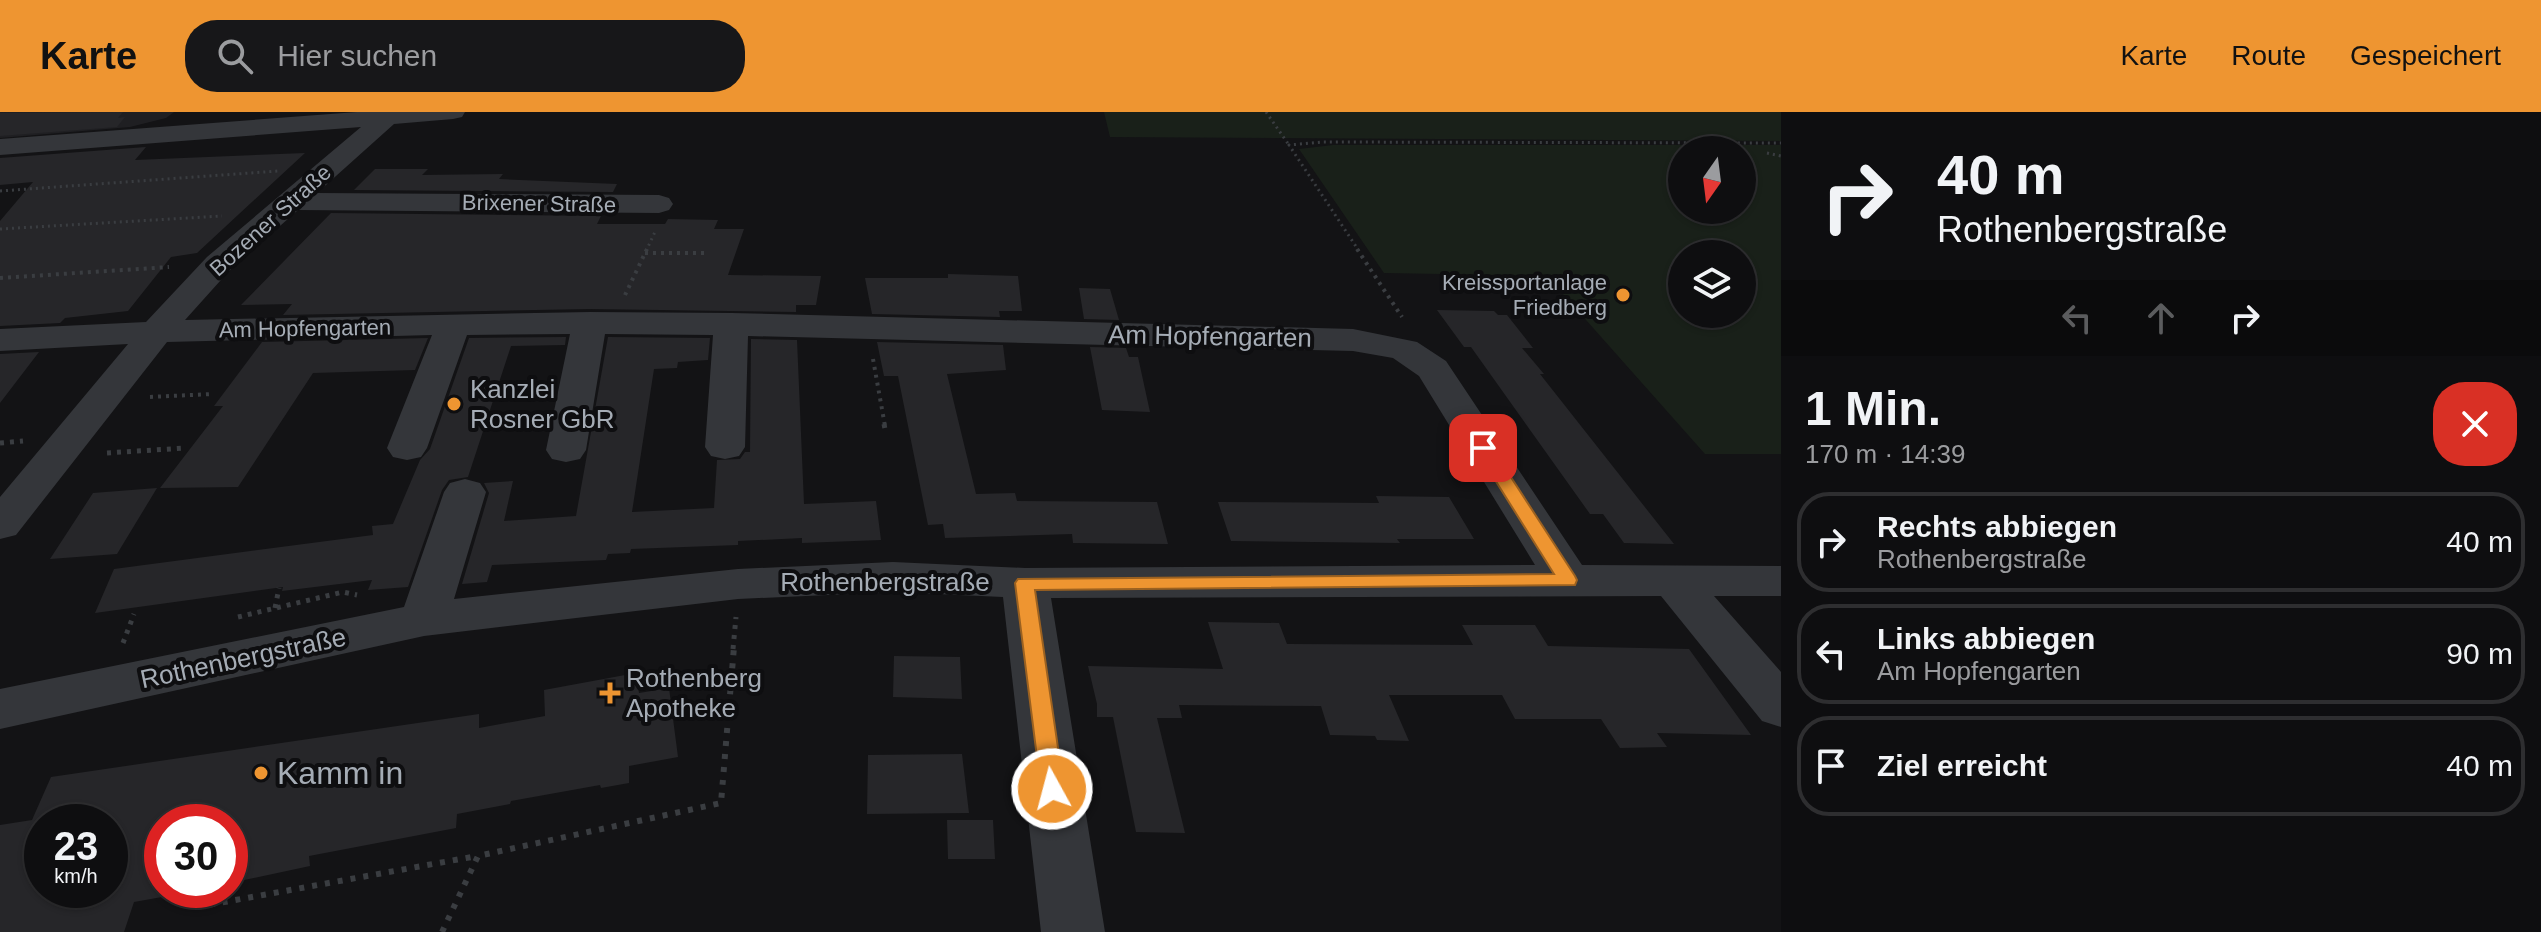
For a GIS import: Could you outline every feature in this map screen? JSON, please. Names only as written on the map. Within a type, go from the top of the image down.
[{"type":"street","points":[[171,133],[200,112]]},
{"type":"street","points":[[387,117],[453,112]]},
{"type":"street","name":"Bozener Straße","points":[[0,147],[387,117]]},
{"type":"street","name":"Bozener Straße","points":[[0,525],[158,330],[218,264],[387,117]]},
{"type":"street","name":"Brixener Straße","points":[[282,207],[659,204]]},
{"type":"street","points":[[566,450],[602,322]]},
{"type":"street","name":"Am Hopfengarten","points":[[0,340],[158,330],[602,322],[1353,340],[1404,350],[1433,369],[1568,580]]},
{"type":"street","points":[[725,447],[731,323]]},
{"type":"street","points":[[407,448],[453,325]]},
{"type":"street","points":[[424,619],[465,492]]},
{"type":"street","name":"Rothenbergstraße","points":[[0,709],[424,619],[738,584],[893,577],[1025,583],[1781,581]]},
{"type":"street","points":[[1674,581],[1781,707]]},
{"type":"street","points":[[1025,583],[1073,932]]},
{"type":"path","points":[[1266,112],[1413,334],[1404,350]]},
{"type":"path","points":[[1289,145],[1323,142],[1781,143]]},
{"type":"path","points":[[1767,153],[1781,156]]},
{"type":"path","points":[[0,191],[327,168]]},
{"type":"path","points":[[602,322],[645,253],[661,218],[659,204]]},
{"type":"path","points":[[0,229],[282,207]]},
{"type":"path","points":[[645,253],[704,253]]},
{"type":"path","points":[[0,278],[218,264]]},
{"type":"path","points":[[868,326],[885,429]]},
{"type":"path","points":[[102,399],[213,394]]},
{"type":"path","points":[[57,456],[185,448]]},
{"type":"path","points":[[248,898],[478,856],[721,803],[738,584]]},
{"type":"path","points":[[275,608],[279,588]]},
{"type":"path","points":[[123,643],[134,614]]},
{"type":"path","points":[[442,932],[478,856]]},
{"type":"shaded area","points":[[0,112],[174,112],[166,118],[130,127],[0,138]]},
{"type":"shaded area","points":[[1104,112],[1781,112],[1781,141],[1756,141],[1756,136],[1668,136],[1668,140],[1110,137]]},
{"type":"shaded area","name":"Kreissportanlage Friedberg","points":[[1333,145],[1668,145],[1668,224],[1756,224],[1756,145],[1781,145],[1781,454],[1705,454],[1547,276],[1384,273],[1299,149]]},
{"type":"building","points":[[123,112],[118,118],[125,117],[117,127],[0,136],[0,113]]},
{"type":"building","points":[[146,147],[135,160],[305,153],[197,253],[171,257],[128,311],[65,318],[60,323],[0,326],[0,221],[33,182],[0,185],[0,158]]},
{"type":"building","points":[[375,169],[428,169],[422,175],[503,174],[499,179],[617,184],[613,192],[354,190]]},
{"type":"building","points":[[331,213],[601,216],[597,224],[665,224],[668,219],[718,220],[714,229],[744,229],[728,275],[821,276],[816,305],[796,305],[796,312],[590,309],[283,315],[292,304],[241,305]]},
{"type":"building","points":[[948,274],[1018,276],[1022,311],[999,311],[1000,317],[872,314],[865,278],[948,278]]},
{"type":"building","points":[[1079,288],[1110,289],[1119,320],[1084,319]]},
{"type":"building","points":[[1437,310],[1494,311],[1498,315],[1507,315],[1533,348],[1522,348],[1544,374],[1540,374],[1674,544],[1624,543],[1603,514],[1590,514],[1471,347],[1464,347]]},
{"type":"building","points":[[566,337],[565,345],[511,346],[468,477],[449,480],[442,490],[408,587],[368,590],[372,580],[282,591],[283,587],[95,613],[114,569],[373,535],[372,526],[393,524],[420,460],[430,449],[469,338]]},
{"type":"building","points":[[608,337],[710,338],[708,360],[678,362],[677,368],[654,369],[632,512],[714,508],[717,460],[740,459],[745,452],[750,452],[751,339],[797,340],[804,504],[876,501],[881,540],[802,543],[802,538],[738,541],[738,545],[631,549],[630,553],[608,554],[606,560],[492,565],[487,582],[462,584],[489,493],[484,483],[513,481],[504,521],[576,516]]},
{"type":"building","points":[[428,338],[415,370],[313,373],[238,487],[160,488],[223,406],[214,406],[262,342]]},
{"type":"building","points":[[877,342],[1003,345],[1006,370],[947,374],[976,494],[1015,493],[1017,501],[1157,502],[1168,544],[1073,543],[1072,534],[945,538],[943,524],[928,525],[898,376],[884,376]]},
{"type":"building","points":[[1090,347],[1126,348],[1129,357],[1138,357],[1150,412],[1102,410]]},
{"type":"building","points":[[39,352],[0,403],[0,354]]},
{"type":"building","points":[[157,488],[117,554],[50,559],[93,493]]},
{"type":"building","points":[[1376,496],[1449,497],[1474,539],[1397,539],[1400,543],[1231,541],[1218,502],[1379,503]]},
{"type":"building","points":[[1208,622],[1279,623],[1287,644],[1473,645],[1462,625],[1535,625],[1548,646],[1689,649],[1751,735],[1657,733],[1667,747],[1620,748],[1601,719],[1515,719],[1502,695],[1389,695],[1409,741],[1377,740],[1375,736],[1330,735],[1321,706],[1179,705],[1182,718],[1157,718],[1185,833],[1136,832],[1113,717],[1097,717],[1088,666],[1223,669]]},
{"type":"building","points":[[894,656],[960,657],[962,699],[893,697]]},
{"type":"building","points":[[636,673],[639,693],[669,688],[678,757],[629,766],[629,783],[511,801],[510,804],[457,814],[456,828],[309,856],[310,866],[248,879],[248,804],[144,804],[144,900],[134,902],[124,932],[0,932],[0,825],[24,821],[24,908],[128,908],[128,804],[39,804],[51,777],[479,714],[479,728],[545,716],[544,690]]},
{"type":"building","points":[[962,754],[969,813],[867,814],[868,755]]},
{"type":"building","points":[[947,820],[993,820],[995,859],[948,859]]},
{"type":"place","name":"Kreissportanlage Friedberg","points":[[1623,295]]},
{"type":"place","name":"Kanzlei Rosner GbR","points":[[454,404]]},
{"type":"place","name":"Rothenberg Apotheke","points":[[610,693]]},
{"type":"place","name":"Kamm in","points":[[261,773]]},
{"type":"route","points":[[1052,789],[1025,583],[1568,580],[1483,448]]}]
